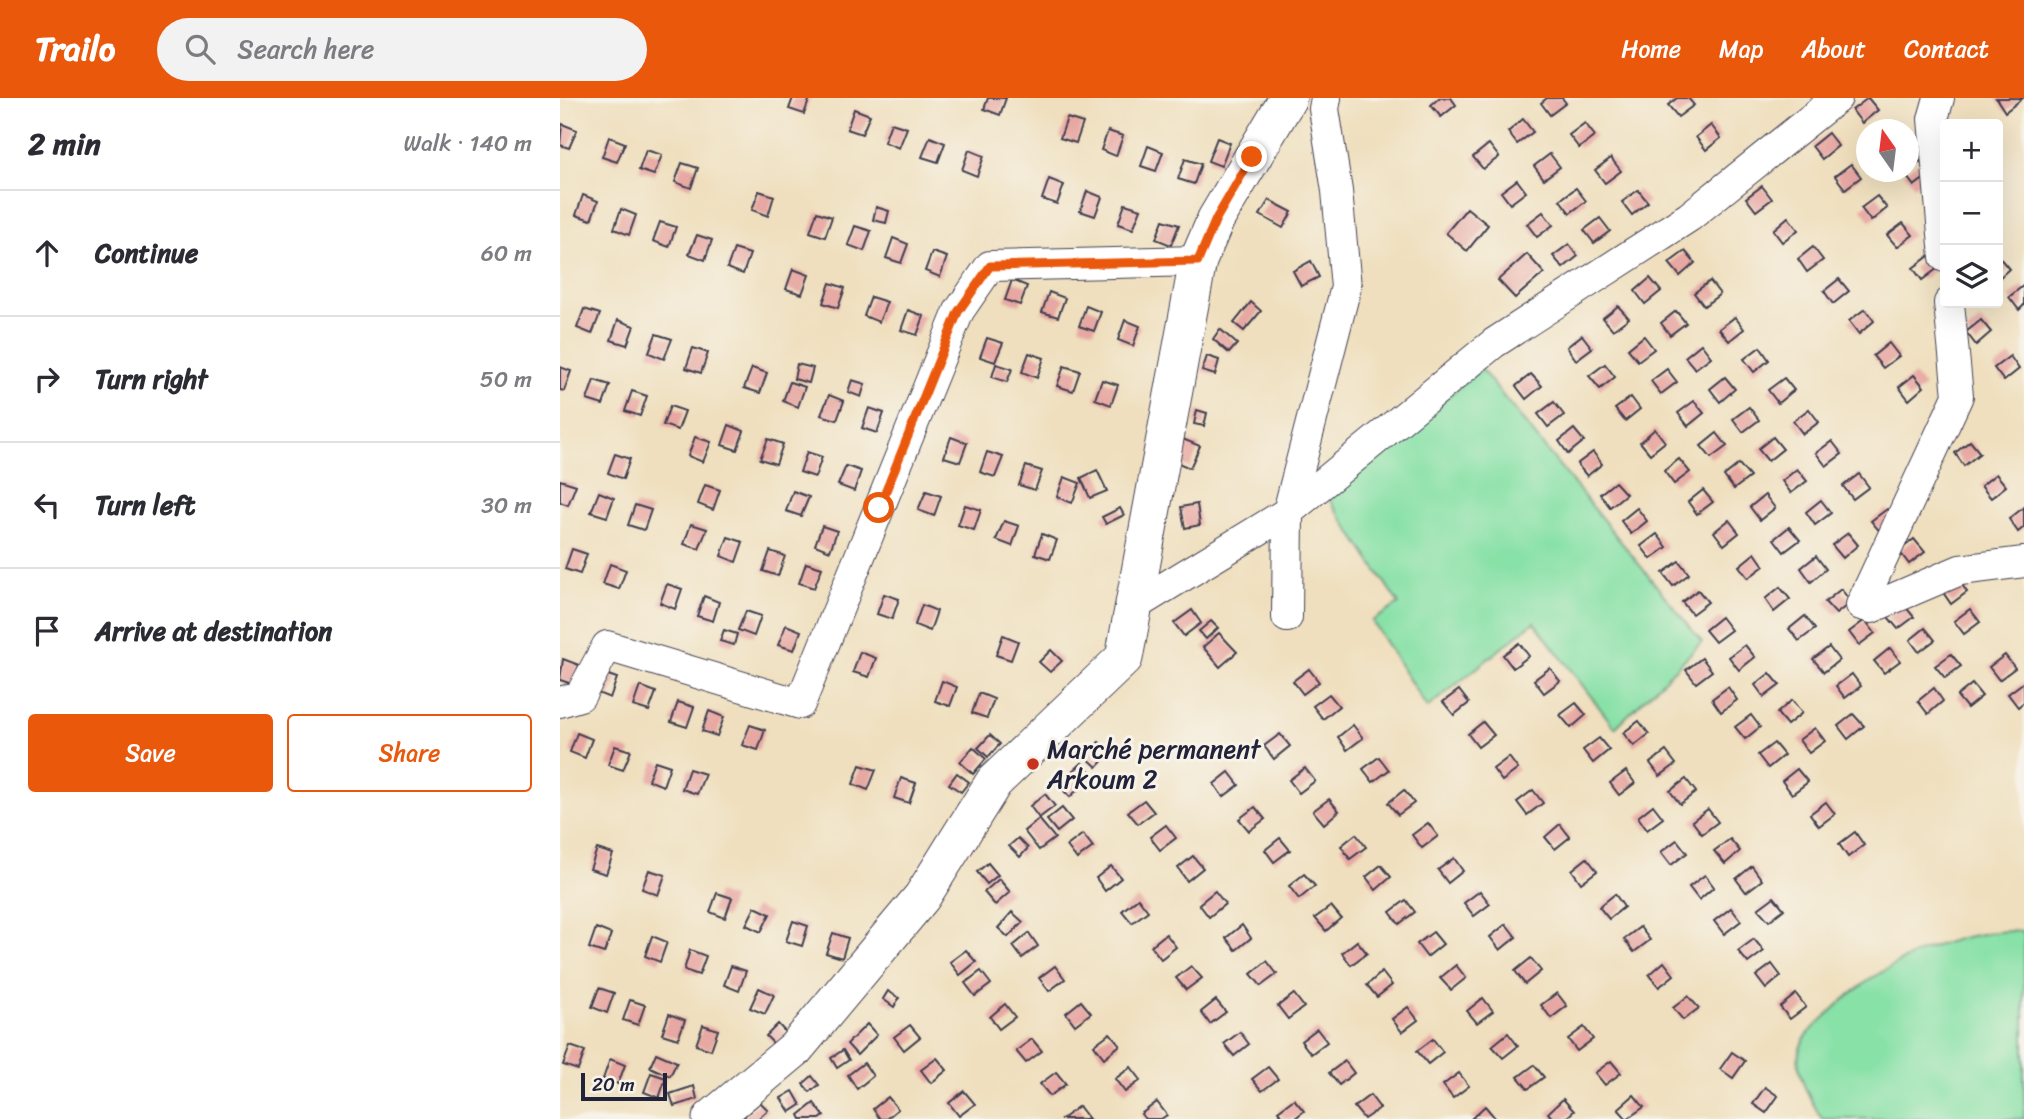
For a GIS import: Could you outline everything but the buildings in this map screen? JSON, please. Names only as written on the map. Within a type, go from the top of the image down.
[{"type":"street","points":[[711,1119],[795,1049],[922,897],[994,782],[1124,658],[1198,261],[1216,219],[1288,98]]},
{"type":"street","points":[[1287,617],[1288,512],[1346,288],[1337,191],[1324,109],[1326,98]]},
{"type":"street","points":[[1133,606],[1288,512],[1494,343],[1689,217],[1837,98]]},
{"type":"street","points":[[1939,98],[1933,119],[1944,245]]},
{"type":"street","points":[[560,702],[580,696],[607,646],[800,704],[958,312],[990,266],[1198,261]]},
{"type":"street","points":[[1950,308],[1958,397],[1861,605],[1871,608],[1960,570],[2024,562]]},
{"type":"green space","points":[[1481,369],[1702,642],[1615,728],[1534,622],[1427,708],[1372,621],[1399,604],[1327,496]]},
{"type":"green space","points":[[2024,931],[2024,1119],[1822,1119],[1804,1085],[1798,1058],[1804,1040],[1826,1016],[1868,981],[1917,954],[1969,936]]},
{"type":"place","name":"Marché permanent Arkoum 2","points":[[1033,764]]},
{"type":"route","points":[[879,508],[958,312],[990,266],[1198,261],[1216,219],[1252,157]]}]
